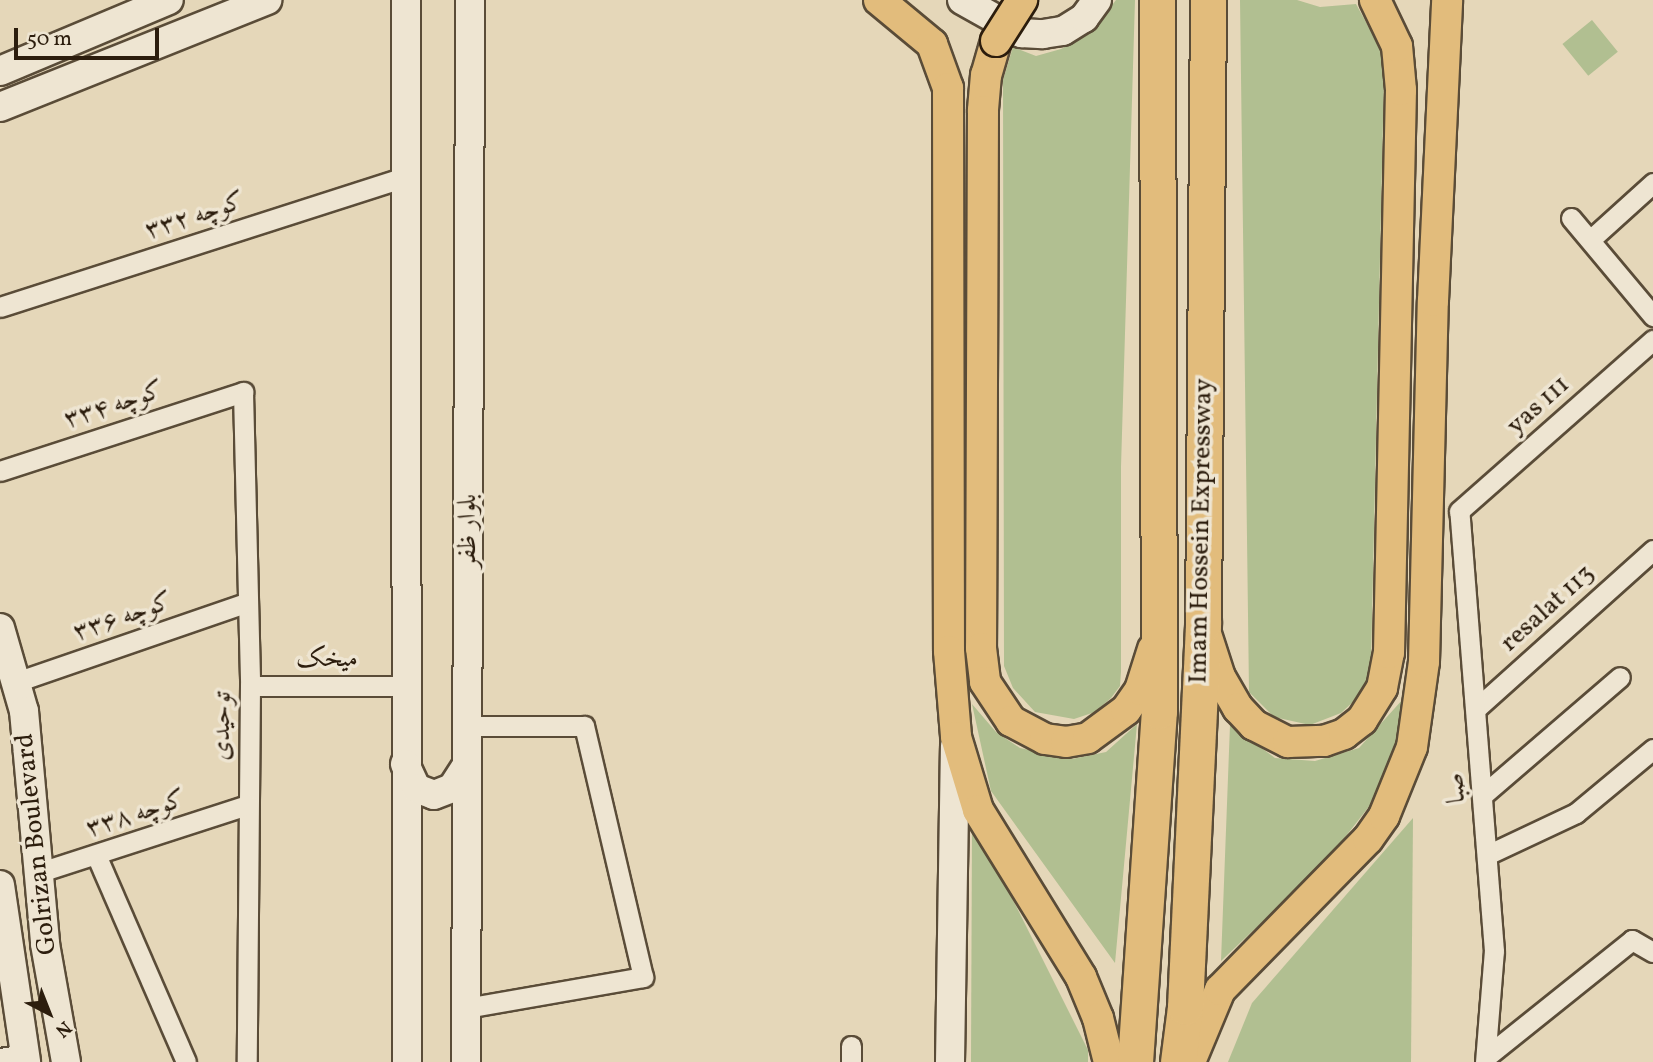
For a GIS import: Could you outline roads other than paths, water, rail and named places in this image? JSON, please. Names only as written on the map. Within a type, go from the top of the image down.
[{"type":"highway","name":"Imam Hossein Expressway","points":[[1135,1062],[1150,890],[1159,629],[1157,0]]},
{"type":"highway","name":"Imam Hossein Expressway","points":[[1178,1062],[1185,1007],[1203,624],[1208,0]]},
{"type":"main road","points":[[879,0],[932,44],[948,88],[949,651],[955,722],[978,810],[1081,977],[1098,1018],[1109,1062]]},
{"type":"main road","points":[[1021,0],[996,41],[986,75],[983,111],[981,648],[985,682],[997,705],[1027,731],[1066,742],[1088,738],[1126,710],[1140,690],[1159,629]]},
{"type":"main road","points":[[1190,1062],[1220,990],[1374,832],[1395,793],[1412,747],[1424,662],[1433,300],[1447,0]]},
{"type":"main road","points":[[1203,624],[1220,677],[1238,708],[1254,725],[1288,742],[1324,741],[1343,734],[1368,713],[1382,688],[1389,653],[1401,90],[1397,46],[1377,3]]},
{"type":"street","points":[[0,71],[169,0]]},
{"type":"street","points":[[0,107],[267,0]]},
{"type":"street","points":[[406,0],[404,686],[407,1062]]},
{"type":"street","name":"بلوار ظفر","points":[[466,1062],[470,0]]},
{"type":"street","points":[[962,0],[1021,33],[1042,34],[1063,31],[1084,18],[1097,0]]},
{"type":"street","name":"کوچه ۳۳۲","points":[[0,307],[407,177]]},
{"type":"street","points":[[1590,240],[1653,183]]},
{"type":"street","points":[[1571,218],[1653,316]]},
{"type":"street","name":"yas 111","points":[[1460,511],[1653,340]]},
{"type":"street","name":"کوچه ۳۳۴","points":[[0,471],[243,392]]},
{"type":"street","name":"توحیدی","points":[[243,392],[250,686],[247,1062]]},
{"type":"street","name":"صبا","points":[[1460,511],[1478,707],[1494,951],[1486,1059]]},
{"type":"street","name":"resalat 113","points":[[1478,707],[1653,550]]},
{"type":"street","name":"کوچه ۳۳۶","points":[[16,682],[246,603]]},
{"type":"street","name":"Golrizan Boulevard","points":[[0,628],[24,711],[45,944],[66,1062]]},
{"type":"street","points":[[1484,794],[1620,677]]},
{"type":"street","name":"میخک","points":[[250,686],[404,686]]},
{"type":"street","points":[[950,1062],[955,722]]},
{"type":"street","points":[[466,1008],[643,978],[584,726],[468,726]]},
{"type":"street","points":[[1489,854],[1577,813],[1653,750]]},
{"type":"street","points":[[405,764],[416,788],[434,795],[452,788],[467,765]]},
{"type":"street","name":"کوچه ۳۳۸","points":[[40,872],[97,857],[247,805]]},
{"type":"street","points":[[97,857],[186,1062]]},
{"type":"street","name":"Golrizan Boulevard","points":[[0,885],[17,1058]]},
{"type":"street","points":[[1486,1059],[1632,940],[1653,952]]}]
